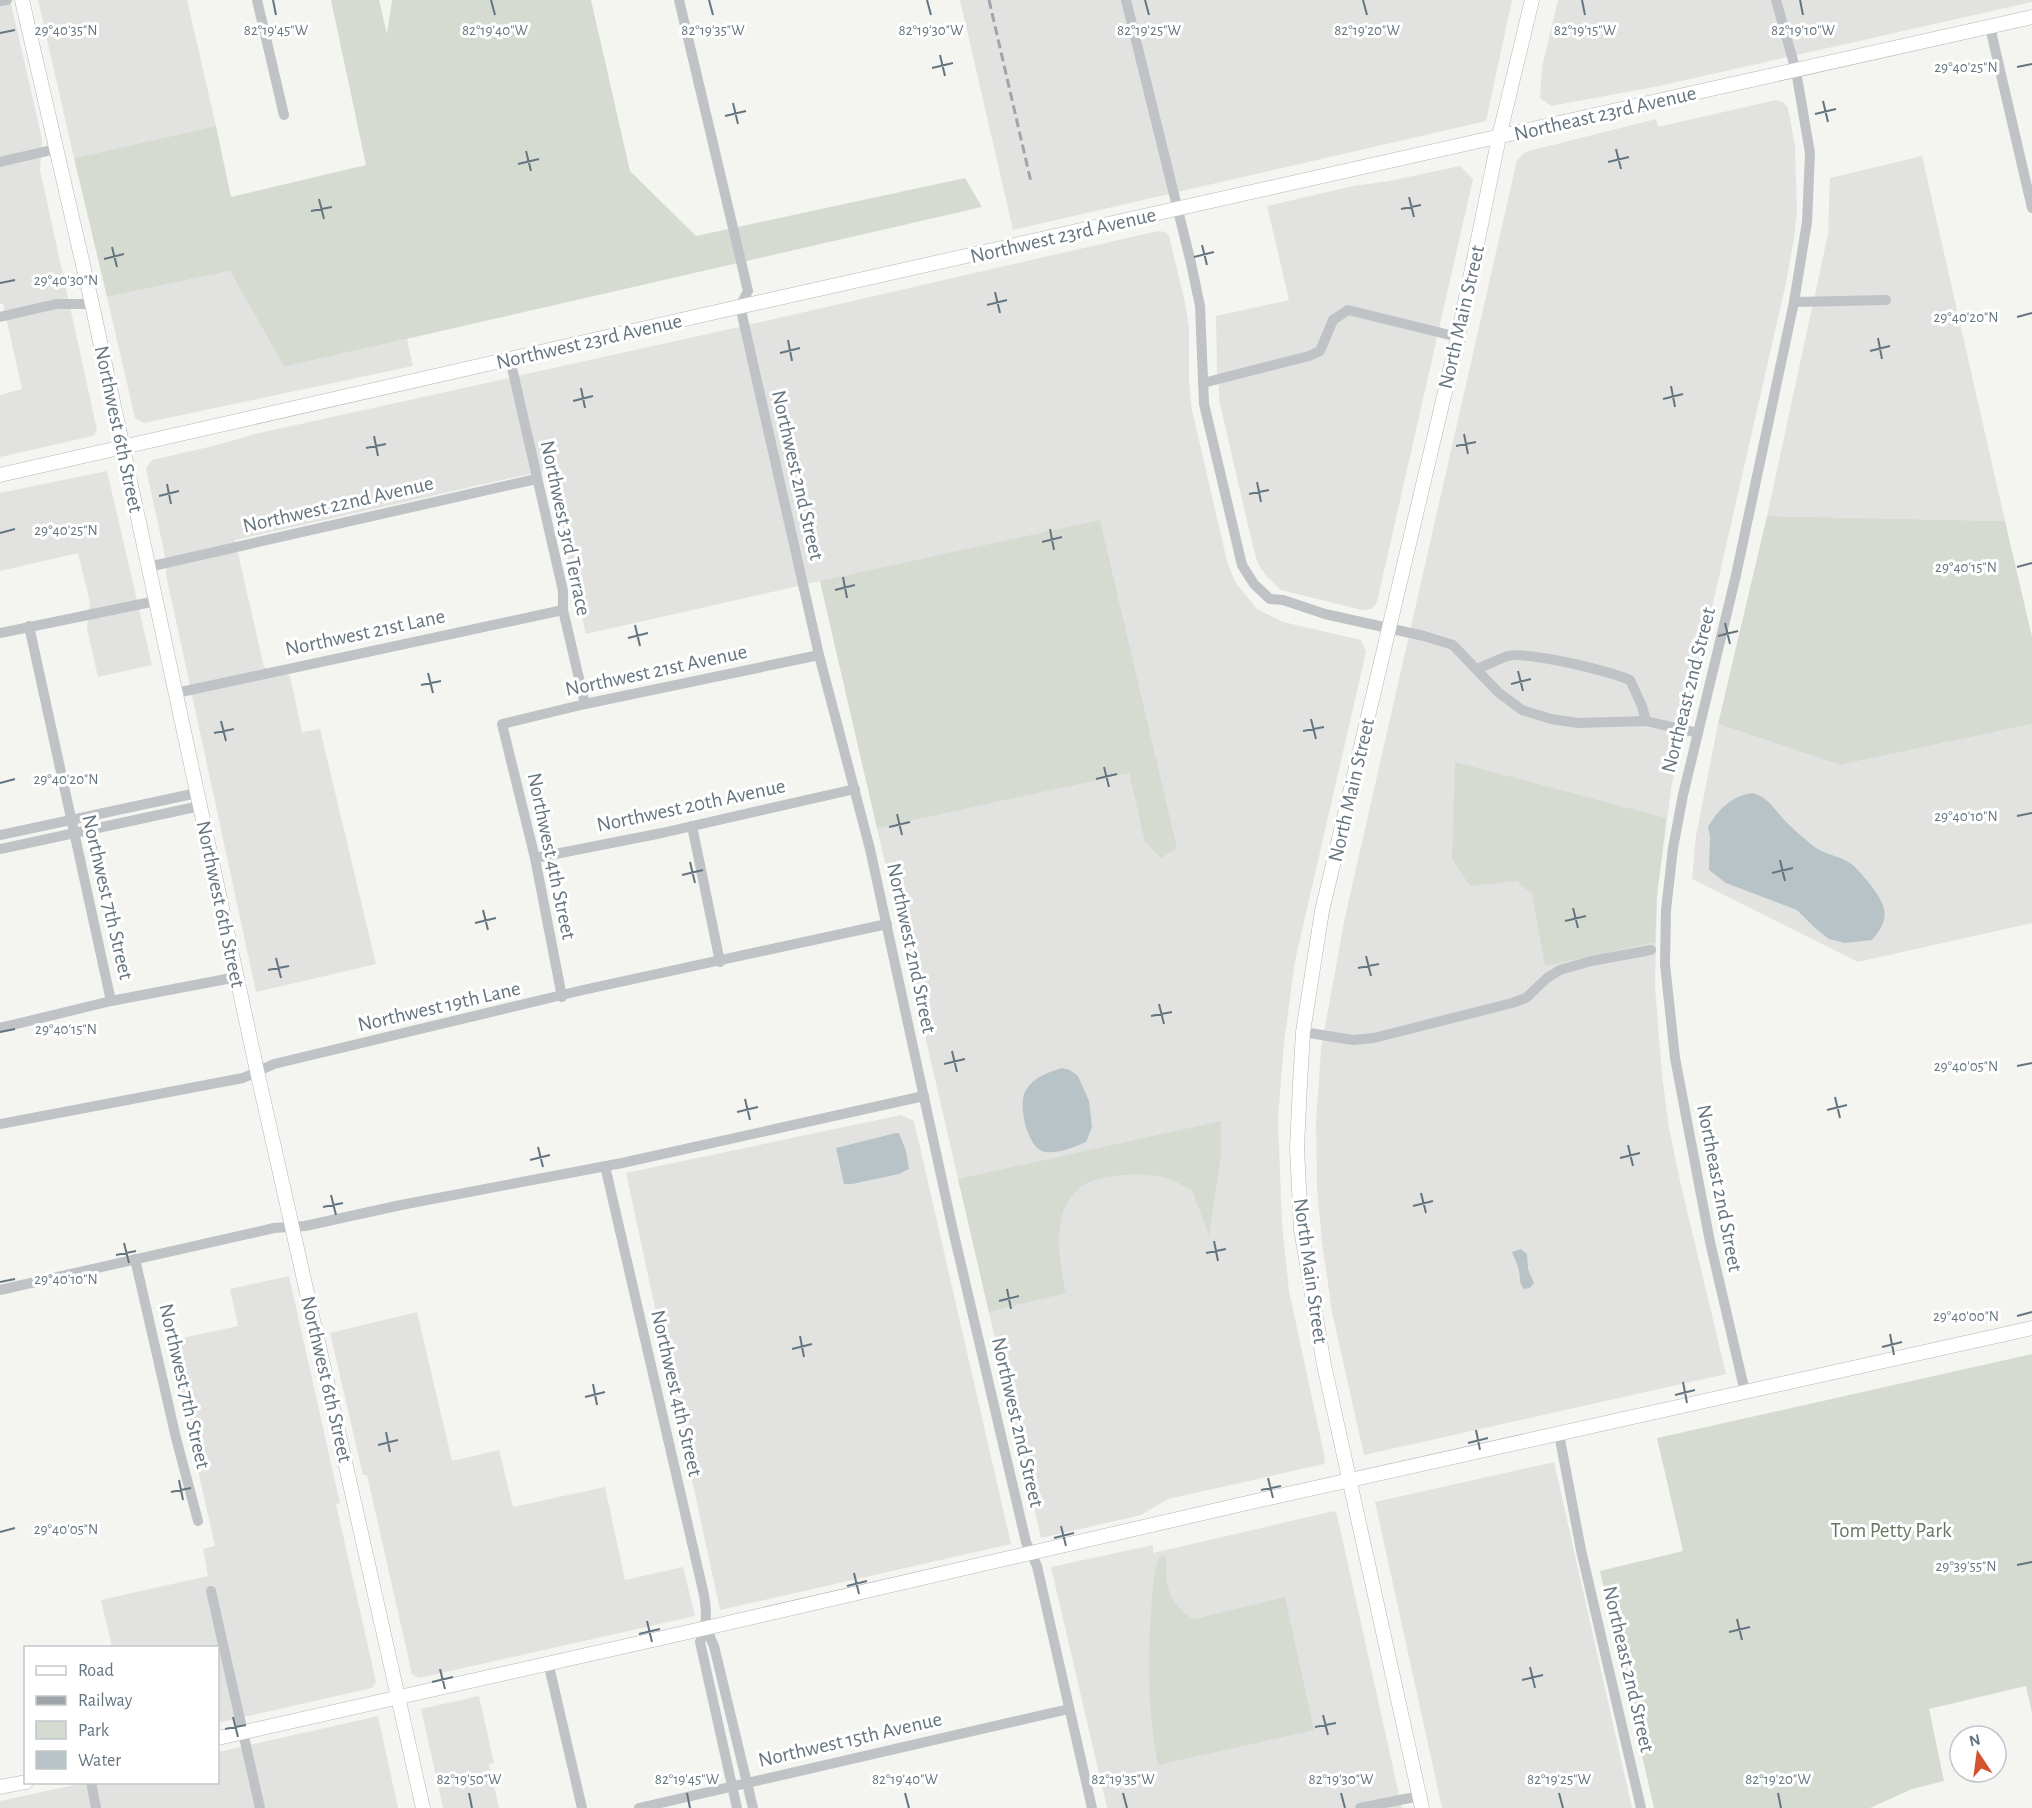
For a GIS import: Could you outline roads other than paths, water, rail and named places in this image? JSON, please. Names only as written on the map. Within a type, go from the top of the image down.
[{"type":"main road","name":"Northwest 6th Street","points":[[22,0],[92,304],[257,1071],[423,1808]]},
{"type":"main road","name":"North Main Street","points":[[1421,1802],[1324,1365],[1301,1229],[1297,1148],[1303,1032],[1323,911],[1458,337],[1499,137],[1532,0]]},
{"type":"main road","name":"Northeast 23rd Avenue","points":[[1179,208],[2032,17]]},
{"type":"main road","name":"Northwest 23rd Avenue","points":[[0,475],[1179,208]]},
{"type":"main road","points":[[219,1738],[1031,1552],[2032,1328]]},
{"type":"main road","points":[[0,1788],[24,1782]]},
{"type":"street","points":[[0,1],[7,0]]},
{"type":"street","points":[[257,0],[284,115]]},
{"type":"street","points":[[679,0],[748,291],[740,306]]},
{"type":"street","points":[[1126,0],[1179,208],[1200,306],[1204,404],[1242,565],[1247,575],[1270,599],[1283,600],[1325,614],[1453,645],[1498,692],[1522,710],[1551,719],[1578,723],[1646,721],[1698,733]]},
{"type":"street","name":"Northeast 2nd Street","points":[[1745,1392],[1710,1242],[1675,1058],[1665,964],[1666,910],[1673,848],[1683,795],[1734,586],[1794,302],[1807,222],[1810,153],[1796,71],[1776,0]]},
{"type":"street","points":[[1990,27],[2032,208]]},
{"type":"street","points":[[0,162],[56,149]]},
{"type":"street","points":[[1794,302],[1886,300]]},
{"type":"street","points":[[0,317],[56,304],[92,304]]},
{"type":"street","name":"Northwest 2nd Street","points":[[740,306],[819,656],[855,789],[887,924],[969,1301],[1026,1542],[1037,1566],[1092,1808]]},
{"type":"street","points":[[1203,383],[1320,351],[1333,320],[1348,310],[1458,337]]},
{"type":"street","name":"Northwest 3rd Terrace","points":[[510,358],[563,591],[563,609],[585,704]]},
{"type":"street","name":"Northwest 22nd Avenue","points":[[148,567],[536,479]]},
{"type":"street","points":[[0,633],[156,600]]},
{"type":"street","name":"Northwest 21st Lane","points":[[176,693],[563,609]]},
{"type":"street","name":"Northwest 7th Street","points":[[29,627],[111,1001]]},
{"type":"street","points":[[1478,669],[1508,656],[1529,655],[1610,671],[1630,680],[1646,721]]},
{"type":"street","name":"Northwest 21st Avenue","points":[[502,724],[585,704],[819,656]]},
{"type":"street","name":"Northwest 4th Street","points":[[502,724],[535,858],[562,996]]},
{"type":"street","name":"Northwest 20th Avenue","points":[[535,858],[692,826],[855,789]]},
{"type":"street","points":[[0,835],[70,820],[198,799]]},
{"type":"street","points":[[0,849],[198,799]]},
{"type":"street","points":[[692,826],[720,962]]},
{"type":"street","name":"Northwest 19th Lane","points":[[0,1124],[243,1078],[274,1064],[562,996],[887,924]]},
{"type":"street","points":[[1303,1032],[1353,1040],[1374,1038],[1526,998],[1560,970],[1651,950]]},
{"type":"street","points":[[1,1025],[237,977]]},
{"type":"street","points":[[0,1290],[274,1228],[293,1228],[606,1166],[924,1096]]},
{"type":"street","name":"Northwest 4th Street","points":[[606,1166],[704,1595],[706,1628],[700,1642],[737,1808]]},
{"type":"street","name":"Northwest 7th Street","points":[[135,1259],[176,1438],[198,1521]]},
{"type":"street","name":"Northeast 2nd Street","points":[[1559,1434],[1581,1550],[1641,1808]]},
{"type":"street","points":[[211,1591],[260,1808]]},
{"type":"street","name":"Northwest 4th Street","points":[[706,1628],[714,1646],[753,1808]]},
{"type":"street","points":[[549,1662],[582,1808]]},
{"type":"street","name":"Northwest 15th Avenue","points":[[639,1808],[1069,1709]]},
{"type":"street","points":[[91,1784],[96,1808]]},
{"type":"street","points":[[1360,1808],[1421,1802]]},
{"type":"water","points":[[1753,793],[1768,801],[1787,823],[1812,845],[1850,863],[1869,883],[1883,905],[1884,911],[1882,924],[1872,940],[1845,943],[1829,939],[1797,910],[1726,883],[1709,870],[1708,827],[1726,804],[1745,794]]},
{"type":"water","points":[[1062,1068],[1078,1076],[1089,1101],[1092,1127],[1086,1142],[1061,1151],[1045,1152],[1033,1143],[1025,1125],[1023,1096],[1037,1078]]},
{"type":"water","points":[[899,1133],[906,1151],[909,1169],[899,1174],[844,1184],[836,1148]]},
{"type":"water","points":[[1521,1249],[1527,1254],[1528,1269],[1534,1283],[1530,1288],[1524,1289],[1512,1252]]},
{"type":"railway","points":[[989,0],[1031,182]]},
{"type":"park label","name":"Tom Petty Park","points":[[1891,1530]]}]
